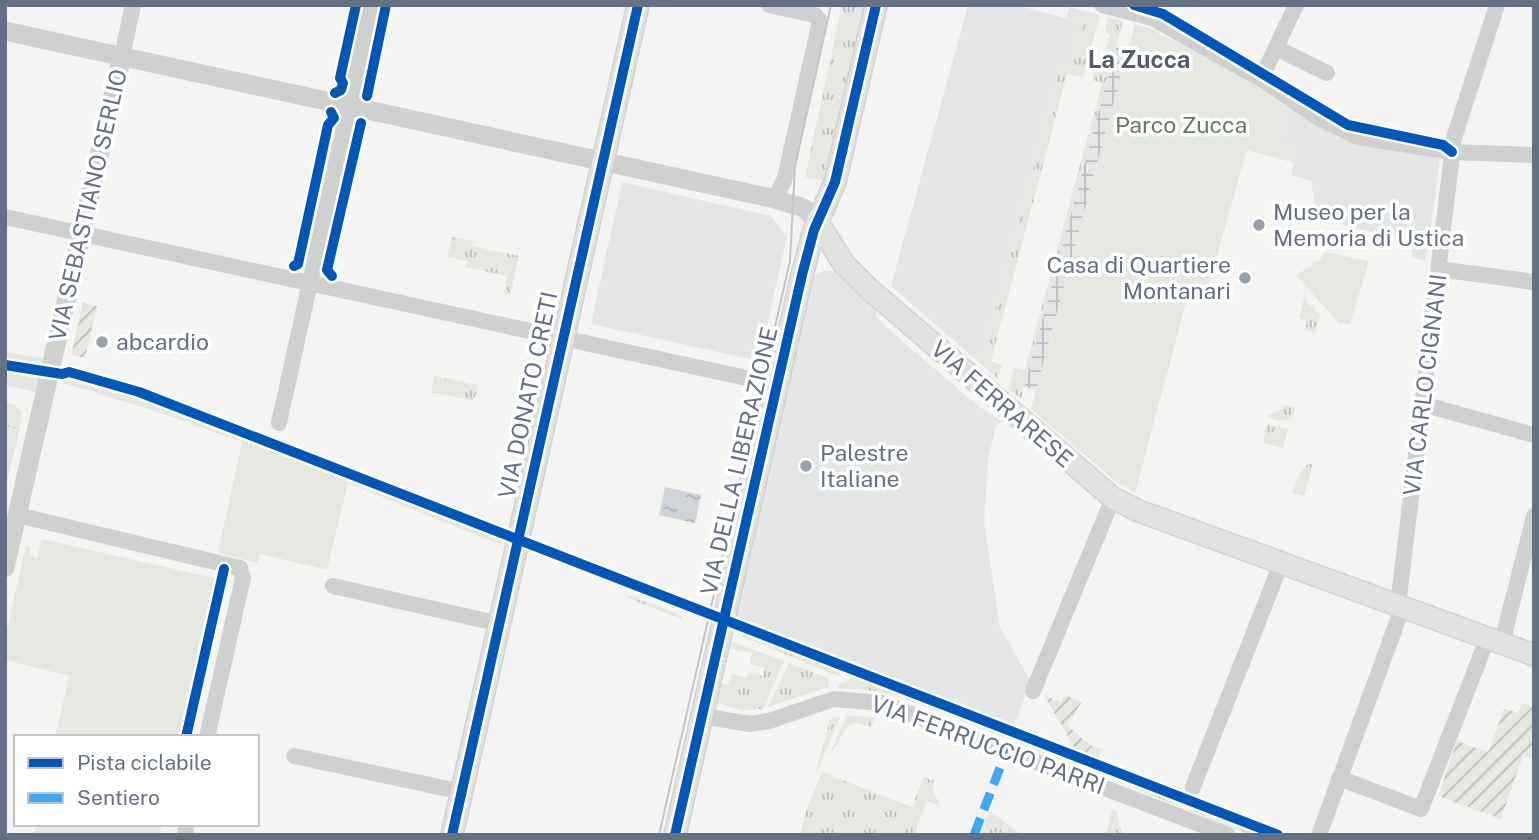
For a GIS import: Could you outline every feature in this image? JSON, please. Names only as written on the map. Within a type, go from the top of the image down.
[{"type":"main road","name":"VIA DONATO CRETI","points":[[452,835],[638,5]]},
{"type":"main road","points":[[817,221],[829,200],[876,5]]},
{"type":"main road","name":"VIA FERRARESE","points":[[829,200],[832,220],[893,309]]},
{"type":"main road","name":"VIA FERRARESE","points":[[817,221],[845,264],[893,309],[1113,498],[1139,511],[1534,655]]},
{"type":"main road","name":"VIA DELLA LIBERAZIONE","points":[[675,835],[802,275],[817,221]]},
{"type":"main road","points":[[802,275],[816,266],[845,264]]},
{"type":"street","name":"VIA SEBASTIANO SERLIO","points":[[5,568],[133,5]]},
{"type":"street","points":[[279,423],[371,5]]},
{"type":"street","points":[[769,5],[815,15],[820,21],[785,178],[778,193],[771,198]]},
{"type":"street","points":[[1102,5],[1152,18],[1261,79],[1320,118],[1359,137],[1452,152],[1534,155]]},
{"type":"street","points":[[1261,79],[1296,5]]},
{"type":"street","name":"VIA CARLO CIGNANI","points":[[1319,835],[1400,605],[1454,138],[1497,5]]},
{"type":"street","points":[[5,31],[771,198],[806,210],[817,221]]},
{"type":"street","points":[[1276,48],[1327,73]]},
{"type":"street","points":[[5,217],[742,377]]},
{"type":"street","points":[[1439,269],[1534,282]]},
{"type":"street","points":[[1422,404],[1534,435]]},
{"type":"street","points":[[1033,691],[1113,498]]},
{"type":"street","points":[[17,515],[240,568],[243,578],[207,735]]},
{"type":"street","points":[[1339,778],[1421,808],[1495,640],[1534,516]]},
{"type":"street","points":[[1193,786],[1282,561]]},
{"type":"street","points":[[333,586],[499,624]]},
{"type":"street","name":"VIA FERRUCCIO PARRI","points":[[702,716],[750,724],[769,721],[834,699],[882,703],[1228,835]]},
{"type":"street","points":[[294,756],[462,792]]},
{"type":"shaded area","points":[[968,5],[1016,5],[1083,23],[1070,69],[1061,67],[981,364],[891,286]]},
{"type":"shaded area","points":[[1116,47],[1128,50],[1036,390],[1024,387]]},
{"type":"shaded area","points":[[1287,107],[1329,130],[1440,159],[1426,261],[1411,257],[1414,243],[1317,218],[1311,181],[1291,175],[1297,151],[1277,144]]},
{"type":"shaded area","points":[[622,182],[771,216],[787,237],[759,361],[591,324]]},
{"type":"shaded area","points":[[824,271],[839,271],[877,308],[876,317],[977,405],[1003,422],[996,425],[988,460],[984,522],[1000,627],[1031,682],[1014,725],[733,615],[812,275]]},
{"type":"shaded area","points":[[5,352],[54,360],[47,395],[5,385]]},
{"type":"green space","points":[[842,5],[868,5],[823,180],[805,177]]},
{"type":"green space","points":[[1069,7],[1100,15],[1083,77],[1067,74],[991,361],[1002,365],[998,379],[981,364],[1061,66],[1070,68],[1082,24],[1066,19]]},
{"type":"green space","points":[[1108,17],[1123,21],[1021,399],[1009,389],[1014,368],[1025,370],[1102,83],[1092,80],[1095,65],[1101,66],[1110,34],[1105,32]]},
{"type":"green space","name":"Parco Zucca","points":[[1135,24],[1147,27],[1239,74],[1287,107],[1277,144],[1298,151],[1294,163],[1247,150],[1207,291],[1190,288],[1135,493],[1116,482],[1031,409]]},
{"type":"green space","points":[[452,237],[473,241],[472,246],[519,256],[510,296],[503,295],[507,276],[466,267],[467,261],[447,257]]},
{"type":"green space","points":[[1325,252],[1369,261],[1350,324],[1339,323],[1296,275],[1319,261]]},
{"type":"green space","points":[[1304,299],[1320,315],[1315,333],[1305,329],[1307,321],[1299,318]]},
{"type":"green space","points":[[83,302],[97,306],[85,358],[71,355]]},
{"type":"green space","points":[[68,364],[188,403],[505,527],[501,545],[348,483],[327,570],[260,554],[257,563],[218,553],[242,442],[152,410],[63,383]]},
{"type":"green space","points":[[434,376],[478,385],[474,401],[431,392]]},
{"type":"green space","points":[[5,403],[15,405],[22,412],[19,431],[5,425]]},
{"type":"green space","points":[[1287,405],[1295,408],[1291,419],[1281,421],[1266,417]]},
{"type":"green space","points":[[1267,424],[1288,429],[1283,448],[1263,443]]},
{"type":"green space","points":[[5,425],[19,431],[5,491]]},
{"type":"green space","points":[[1308,463],[1313,465],[1304,496],[1293,493],[1298,476]]},
{"type":"green space","points":[[42,539],[218,579],[183,735],[55,735],[69,676],[5,660],[5,639],[26,545],[31,548],[29,555],[37,558]]},
{"type":"green space","points":[[634,578],[704,605],[703,609],[634,583]]},
{"type":"green space","points":[[630,595],[681,615],[683,620],[626,597]]},
{"type":"green space","points":[[740,632],[844,672],[838,676],[743,637]]},
{"type":"green space","points":[[730,641],[784,661],[763,709],[744,711],[717,703],[720,683],[728,685],[731,674],[746,678],[748,672],[763,676],[765,668],[750,664],[752,653],[728,648]]},
{"type":"green space","points":[[789,663],[828,678],[829,687],[768,707]]},
{"type":"green space","points":[[853,677],[1005,735],[1004,738],[902,698],[859,689],[838,689],[838,685]]},
{"type":"green space","points":[[1044,695],[1061,702],[1065,695],[1082,702],[1067,725],[1090,745],[1101,749],[1097,759],[1077,752]]},
{"type":"green space","points":[[1522,703],[1534,707],[1534,759],[1523,756],[1501,819],[1438,796],[1457,741],[1488,752],[1504,708],[1518,713]]},
{"type":"green space","points":[[847,715],[875,718],[872,727],[856,723],[848,726],[828,758]]},
{"type":"green space","points":[[840,717],[814,778],[830,720]]},
{"type":"green space","points":[[1021,741],[1109,775],[1108,778],[1019,744]]},
{"type":"green space","points":[[822,772],[912,807],[924,777],[934,781],[933,792],[939,802],[938,805],[927,801],[914,835],[800,835],[806,811]]},
{"type":"green space","points":[[1119,779],[1179,802],[1177,806],[1118,782]]},
{"type":"green space","points":[[1191,807],[1261,835],[1251,835],[1189,811]]},
{"type":"green space","points":[[1112,809],[1117,812],[1122,835],[1106,835]]},
{"type":"green space","points":[[990,811],[1022,835],[981,835]]},
{"type":"green space","points":[[35,826],[162,826],[160,835],[33,835]]},
{"type":"water","points":[[665,487],[701,495],[695,523],[659,515]]},
{"type":"tram line","points":[[659,835],[790,261],[795,166],[831,5]]},
{"type":"marked path","points":[[974,835],[1003,760],[1011,749]]},
{"type":"cycle path","points":[[335,93],[341,90],[343,83],[340,78],[356,5]]},
{"type":"cycle path","points":[[367,96],[386,5]]},
{"type":"cycle path","points":[[452,835],[638,5]]},
{"type":"cycle path","points":[[675,835],[802,275],[814,230],[835,182],[876,5]]},
{"type":"cycle path","points":[[1134,5],[1163,14],[1348,125],[1443,145],[1452,152]]},
{"type":"cycle path","points":[[294,266],[298,264],[328,125],[334,118],[331,112]]},
{"type":"cycle path","points":[[332,276],[327,270],[361,123]]},
{"type":"cycle path","points":[[5,365],[62,374],[69,372],[139,392],[1278,835]]},
{"type":"cycle path","points":[[186,735],[224,569]]},
{"type":"place","name":"Museo per la Memoria di Ustica","points":[[1259,225]]},
{"type":"place","name":"Casa di Quartiere Montanari","points":[[1245,278]]},
{"type":"place","name":"abcardio","points":[[102,342]]},
{"type":"place","name":"Palestre Italiane","points":[[806,466]]},
{"type":"district","name":"La Zucca","points":[[1139,60]]}]
